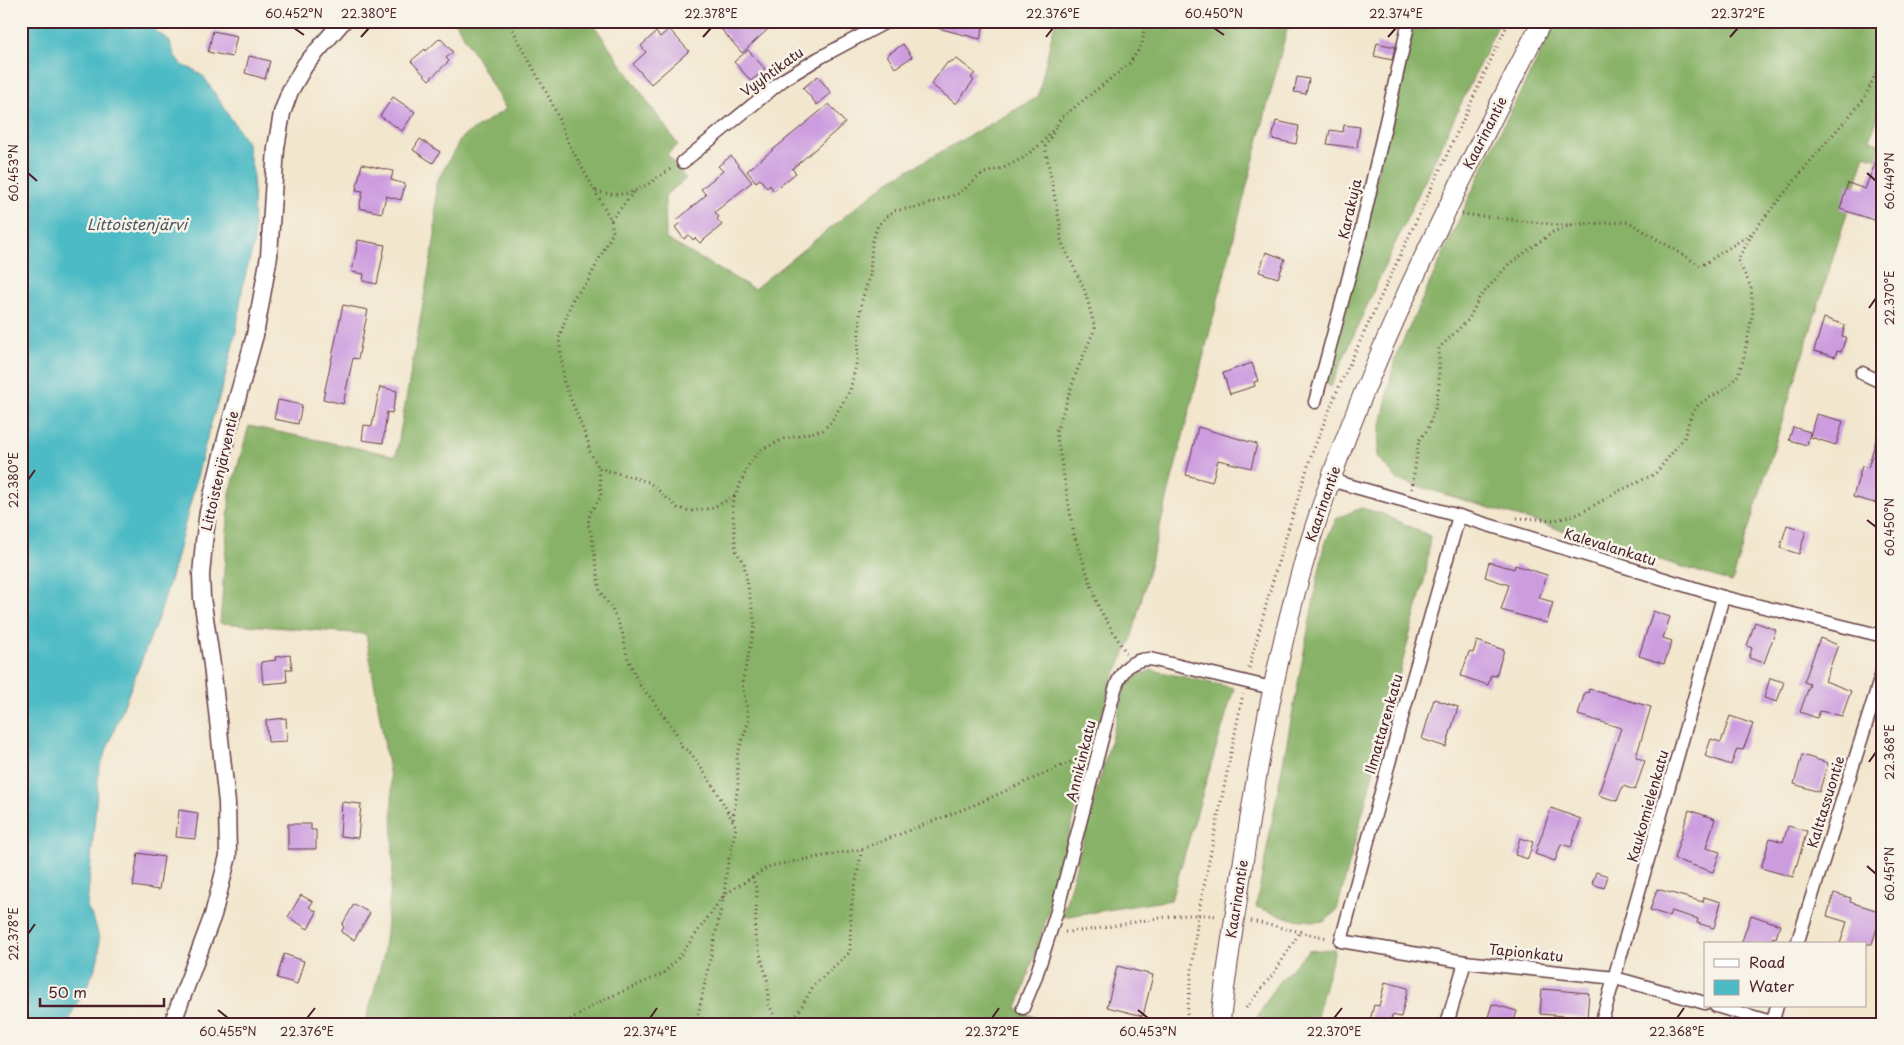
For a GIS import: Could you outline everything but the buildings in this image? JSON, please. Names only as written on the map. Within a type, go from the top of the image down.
[{"type":"main road","name":"Kaarinantie","points":[[1220,1024],[1253,796],[1272,688],[1295,594],[1330,480],[1375,365],[1445,213],[1542,21]]},
{"type":"street","name":"Vyyhtikatu","points":[[683,162],[782,80],[888,21]]},
{"type":"street","name":"Karakuja","points":[[1315,402],[1360,235],[1409,21]]},
{"type":"street","name":"Littoistenjärventie","points":[[172,1024],[213,915],[228,856],[226,793],[212,665],[202,598],[202,566],[208,512],[255,335],[268,256],[276,148],[282,113],[290,91],[305,65],[347,27]]},
{"type":"street","points":[[1862,373],[1883,383]]},
{"type":"street","name":"Kalevalankatu","points":[[1330,480],[1459,516],[1723,597],[1883,636]]},
{"type":"street","name":"Ilmattarenkatu","points":[[1341,941],[1389,761],[1459,516]]},
{"type":"street","name":"Kaukomielenkatu","points":[[1601,1024],[1723,597]]},
{"type":"street","points":[[1131,663],[1141,659],[1156,660],[1272,688]]},
{"type":"street","name":"Annikinkatu","points":[[1023,1008],[1051,932],[1118,679],[1131,663]]},
{"type":"street","name":"Kalttassuontie","points":[[1798,942],[1883,670]]},
{"type":"street","name":"Tapionkatu","points":[[1341,941],[1465,962],[1615,978],[1704,1003]]},
{"type":"street","points":[[1447,1024],[1465,962]]},
{"type":"street","points":[[1723,1008],[1774,1023],[1777,1008]]},
{"type":"path","points":[[347,27],[365,21]]},
{"type":"path","points":[[508,21],[552,103],[572,151],[611,220],[613,232],[587,283],[573,298],[559,338],[564,382],[588,442],[589,450],[599,468],[601,496],[590,514],[588,524],[592,537],[600,592],[611,608],[622,631],[627,656],[638,684],[662,712],[676,733],[682,747],[690,753],[736,827],[727,867],[724,895],[696,1024]]},
{"type":"path","points":[[1131,663],[1099,608],[1074,535],[1056,432],[1077,371],[1095,328],[1084,288],[1061,241],[1060,225],[1045,147],[1061,118],[1129,64],[1142,45],[1145,21]]},
{"type":"path","points":[[1509,517],[1555,520],[1578,514],[1655,474],[1684,438],[1691,415],[1699,404],[1723,390],[1737,376],[1743,361],[1753,312],[1751,287],[1738,260],[1752,233],[1816,153],[1864,99],[1883,58]]},
{"type":"path","points":[[733,820],[738,785],[737,756],[748,720],[742,684],[755,625],[744,564],[736,551],[732,503],[748,464],[759,451],[784,439],[824,430],[850,391],[856,362],[861,303],[870,275],[872,242],[878,225],[893,211],[919,208],[960,193],[982,174],[1005,167],[1023,158],[1041,144],[1057,125]]},
{"type":"path","points":[[611,220],[634,192],[683,162]]},
{"type":"path","points":[[596,191],[610,195],[634,192]]},
{"type":"path","points":[[1445,213],[1484,215],[1559,225],[1629,222],[1702,266],[1752,233]]},
{"type":"path","points":[[1410,502],[1419,440],[1428,429],[1438,393],[1439,348],[1469,319],[1478,298],[1508,265],[1553,232],[1575,224]]},
{"type":"path","points":[[599,468],[648,482],[678,508],[690,511],[712,508],[736,496]]},
{"type":"path","points":[[563,1024],[603,1000],[663,974],[680,956],[724,895],[770,866],[862,849],[974,805],[1100,748]]},
{"type":"path","points":[[786,1024],[794,1020],[814,985],[850,952],[851,908],[862,849]]},
{"type":"path","points":[[752,877],[757,890],[755,936],[768,982],[768,1004],[780,1024]]},
{"type":"path","points":[[1051,932],[1084,930],[1198,915],[1218,916]]},
{"type":"path","points":[[1248,920],[1341,941]]},
{"type":"path","points":[[1246,1008],[1274,973],[1300,932]]},
{"type":"green space","points":[[455,21],[591,21],[678,145],[667,154],[686,179],[665,195],[666,239],[754,289],[889,181],[1038,97],[1055,21],[1289,21],[1131,640],[1110,685],[1047,916],[1017,1009],[1036,1018],[1034,1024],[365,1024],[383,958],[393,869],[392,789],[366,634],[220,623],[230,493],[249,426],[396,456],[435,236],[436,183],[462,137],[506,109]]},
{"type":"green space","points":[[1415,21],[1500,21],[1391,252],[1330,388],[1326,379]]},
{"type":"green space","points":[[1557,21],[1883,21],[1883,102],[1870,140],[1883,145],[1883,161],[1865,155],[1732,582],[1398,480],[1377,457],[1380,430],[1395,358],[1494,144]]},
{"type":"green space","points":[[1361,508],[1383,514],[1430,536],[1426,573],[1337,910],[1324,922],[1292,919],[1256,907],[1324,545],[1337,518]]},
{"type":"green space","points":[[1152,670],[1234,688],[1171,900],[1062,917],[1125,688],[1137,676]]},
{"type":"green space","points":[[1335,949],[1315,1024],[1253,1024],[1277,984],[1308,951]]},
{"type":"water","name":"Littoistenjärvi","points":[[21,21],[141,21],[169,40],[175,56],[182,65],[204,77],[247,143],[253,172],[254,243],[243,284],[236,332],[223,385],[209,430],[174,567],[160,613],[99,769],[87,907],[98,932],[99,953],[97,964],[73,1011],[69,1024],[21,1024]]}]
